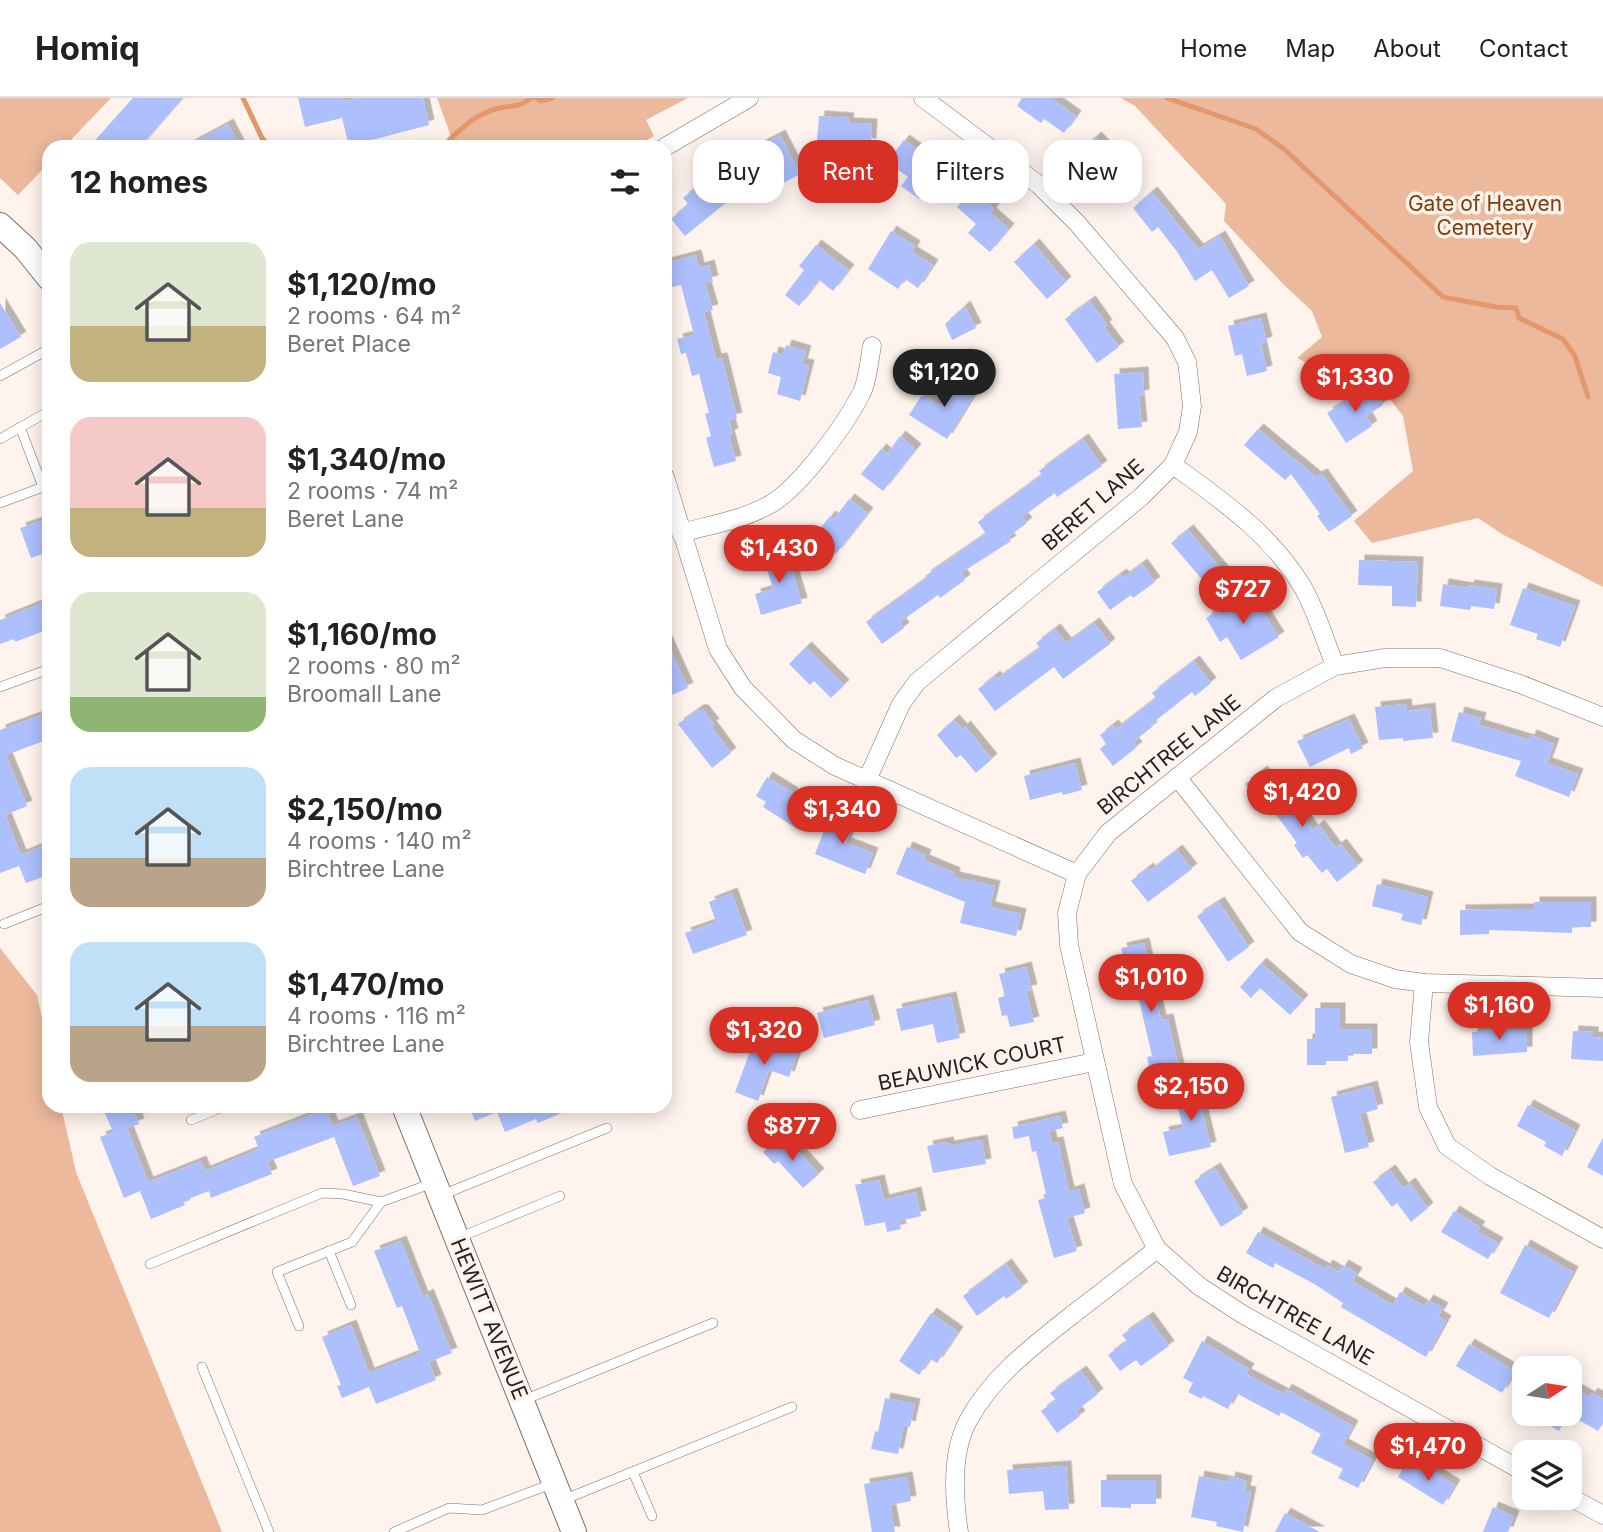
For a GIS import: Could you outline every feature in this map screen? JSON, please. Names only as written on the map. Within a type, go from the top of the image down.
[{"type":"street","points":[[672,143],[749,98]]},
{"type":"street","name":"BERET LANE","points":[[867,780],[901,704],[917,682],[1141,497],[1172,465],[1188,432],[1192,406],[1187,362],[1175,338],[1077,223],[1038,185],[923,98]]},
{"type":"street","points":[[0,225],[25,248],[42,269]]},
{"type":"street","points":[[681,533],[749,514],[770,505],[796,483],[806,473],[863,392],[872,346]]},
{"type":"street","points":[[1172,465],[1245,518],[1279,553],[1303,588],[1335,666]]},
{"type":"street","points":[[672,502],[718,649],[743,688],[794,740],[835,766],[1077,874]]},
{"type":"street","name":"BIRCHTREE LANE","points":[[1512,1465],[1242,1314],[1199,1286],[1157,1249],[1123,1184],[1069,946],[1067,914],[1077,874],[1108,833],[1276,698],[1335,666],[1385,658],[1440,658],[1520,684],[1603,717]]},
{"type":"street","points":[[1177,777],[1300,932],[1351,964],[1395,979],[1424,983],[1603,988]]},
{"type":"street","points":[[1424,983],[1419,1042],[1428,1107],[1447,1146],[1490,1176],[1603,1239]]},
{"type":"street","name":"BEAUWICK COURT","points":[[860,1110],[1094,1062]]},
{"type":"street","name":"HEWITT AVENUE","points":[[407,1113],[574,1532]]},
{"type":"street","points":[[959,1532],[954,1499],[956,1463],[967,1423],[990,1389],[1020,1357],[1157,1249]]},
{"type":"street","points":[[1582,1504],[1603,1515]]},
{"type":"lane","points":[[0,376],[42,353]]},
{"type":"lane","points":[[0,439],[42,415]]},
{"type":"lane","points":[[20,427],[42,484]]},
{"type":"lane","points":[[0,503],[42,487]]},
{"type":"lane","points":[[0,687],[42,672]]},
{"type":"lane","points":[[4,924],[42,909]]},
{"type":"lane","points":[[191,1120],[208,1113]]},
{"type":"lane","points":[[150,1264],[322,1193],[343,1194],[381,1202],[438,1189],[607,1128]]},
{"type":"lane","points":[[457,1239],[560,1196]]},
{"type":"lane","points":[[299,1326],[277,1272],[352,1242],[381,1202]]},
{"type":"lane","points":[[329,1251],[351,1305]]},
{"type":"lane","points":[[522,1401],[713,1323]]},
{"type":"lane","points":[[202,1367],[269,1532]]},
{"type":"lane","points":[[394,1532],[449,1508],[482,1510],[633,1472],[792,1407]]},
{"type":"lane","points":[[633,1472],[652,1516]]},
{"type":"green space","points":[[0,98],[111,98],[71,140],[42,140],[42,170],[18,195],[0,178]]},
{"type":"green space","points":[[437,98],[688,98],[646,120],[654,136],[647,140],[452,140]]},
{"type":"green space","name":"Gate of Heaven Cemetery","points":[[1121,98],[1603,98],[1603,587],[1502,534],[1478,518],[1372,543],[1354,521],[1413,471],[1403,416],[1373,377],[1336,378],[1297,358],[1322,337],[1312,311],[1224,221],[1226,204],[1135,106]]},
{"type":"green space","points":[[0,948],[37,995],[42,1018],[42,1113],[63,1113],[76,1172],[222,1532],[0,1532]]},
{"type":"building","points":[[133,98],[183,98],[146,140],[95,140]]},
{"type":"building","points":[[298,98],[344,98],[344,101],[357,98],[423,98],[429,125],[372,140],[348,140],[342,118],[305,127]]},
{"type":"building","points":[[1022,98],[1051,98],[1076,116],[1064,133],[1044,119],[1041,123],[1017,106]]},
{"type":"building","points":[[819,116],[849,118],[848,123],[872,124],[871,140],[817,140]]},
{"type":"building","points":[[228,124],[236,140],[199,140]]},
{"type":"building","points":[[904,140],[912,146],[912,194],[901,186],[908,177],[898,170],[898,148]]},
{"type":"building","points":[[784,143],[798,170],[798,175],[784,183]]},
{"type":"building","points":[[693,190],[693,203],[726,203],[685,236],[672,218],[688,204],[683,198]]},
{"type":"building","points":[[1152,192],[1198,249],[1220,236],[1249,286],[1229,298],[1212,270],[1195,281],[1158,227],[1152,232],[1133,208]]},
{"type":"building","points":[[960,203],[987,203],[994,209],[991,213],[1009,229],[990,252],[968,233],[976,224],[957,207]]},
{"type":"building","points":[[891,231],[915,246],[912,252],[933,265],[918,288],[905,279],[898,289],[868,269]]},
{"type":"building","points":[[1034,244],[1066,282],[1047,299],[1014,262]]},
{"type":"building","points":[[816,245],[849,270],[833,291],[819,280],[799,306],[785,295],[804,270],[799,266]]},
{"type":"building","points":[[696,255],[699,268],[709,265],[713,281],[705,283],[713,310],[704,312],[716,359],[722,358],[737,418],[729,420],[733,434],[729,435],[736,461],[714,467],[706,438],[711,436],[705,414],[709,413],[699,374],[692,376],[686,353],[681,354],[677,339],[694,335],[681,285],[672,287],[672,261]]},
{"type":"building","points":[[1090,301],[1119,347],[1097,363],[1065,319]]},
{"type":"building","points":[[0,303],[21,337],[0,349]]},
{"type":"building","points":[[965,306],[976,328],[952,340],[945,324]]},
{"type":"building","points":[[1261,318],[1267,342],[1261,344],[1267,371],[1247,376],[1242,354],[1235,356],[1228,326]]},
{"type":"building","points":[[786,345],[806,351],[802,364],[809,365],[800,401],[777,394],[781,377],[768,373],[773,352],[783,355]]},
{"type":"building","points":[[1143,372],[1144,395],[1139,396],[1142,427],[1118,429],[1114,374]]},
{"type":"building","points":[[957,378],[977,390],[947,439],[909,415],[922,395],[940,406]]},
{"type":"building","points":[[1370,385],[1383,405],[1366,416],[1372,426],[1346,443],[1327,413]]},
{"type":"building","points":[[1258,429],[1316,477],[1322,474],[1352,516],[1329,532],[1317,516],[1320,514],[1291,474],[1285,480],[1244,445]]},
{"type":"building","points":[[900,436],[916,449],[883,491],[861,474],[881,449],[887,454]]},
{"type":"building","points":[[1083,439],[1102,466],[1057,497],[1055,493],[1022,517],[1027,523],[1008,537],[1011,541],[961,573],[965,580],[900,622],[904,628],[882,644],[866,622],[927,578],[925,576],[986,534],[978,522],[1042,475],[1039,471]]},
{"type":"building","points":[[849,499],[868,513],[836,554],[814,536],[830,516],[834,519]]},
{"type":"building","points":[[42,520],[42,554],[31,558],[20,528]]},
{"type":"building","points":[[1188,530],[1223,571],[1206,584],[1171,543]]},
{"type":"building","points":[[786,549],[802,603],[761,615],[755,594],[773,589],[763,556]]},
{"type":"building","points":[[1359,560],[1418,562],[1416,607],[1392,606],[1392,586],[1358,585]]},
{"type":"building","points":[[1142,564],[1155,582],[1110,610],[1097,592],[1121,574],[1124,577]]},
{"type":"building","points":[[1443,584],[1497,589],[1494,609],[1471,606],[1470,610],[1440,606]]},
{"type":"building","points":[[1523,588],[1575,606],[1560,647],[1536,639],[1538,634],[1510,625]]},
{"type":"building","points":[[1250,591],[1279,637],[1241,660],[1227,637],[1220,642],[1206,618]]},
{"type":"building","points":[[42,603],[42,632],[15,642],[14,639],[0,644],[0,620]]},
{"type":"building","points":[[1094,623],[1110,644],[1063,679],[1054,667],[995,711],[978,689],[995,676],[997,679],[1040,648],[1036,643],[1055,629],[1066,643]]},
{"type":"building","points":[[806,647],[844,685],[831,698],[814,681],[810,685],[789,664]]},
{"type":"building","points":[[672,653],[688,688],[672,695]]},
{"type":"building","points":[[1194,661],[1211,683],[1195,696],[1192,692],[1150,725],[1152,727],[1133,742],[1137,747],[1113,766],[1100,749],[1106,744],[1100,735],[1113,725],[1116,729],[1156,698],[1152,693]]},
{"type":"building","points":[[1406,704],[1407,711],[1430,708],[1433,738],[1379,740],[1375,707]]},
{"type":"building","points":[[698,710],[703,710],[714,724],[711,726],[731,753],[712,768],[678,724]]},
{"type":"building","points":[[1459,712],[1481,718],[1479,725],[1529,740],[1531,735],[1554,744],[1547,763],[1578,774],[1569,797],[1515,776],[1521,761],[1451,741]]},
{"type":"building","points":[[42,715],[42,742],[6,755],[27,806],[5,815],[21,855],[42,846],[42,877],[26,883],[19,866],[0,873],[0,730]]},
{"type":"building","points":[[1349,719],[1363,748],[1351,754],[1349,748],[1310,767],[1297,741]]},
{"type":"building","points":[[954,720],[962,729],[965,726],[992,759],[976,773],[961,755],[956,758],[937,735]]},
{"type":"building","points":[[1075,763],[1082,790],[1030,800],[1024,776]]},
{"type":"building","points":[[1262,771],[1274,786],[1279,783],[1313,830],[1319,825],[1336,848],[1341,844],[1358,866],[1337,882],[1327,869],[1322,873],[1307,855],[1303,858],[1294,845],[1297,843],[1269,805],[1263,809],[1245,784]]},
{"type":"building","points":[[767,777],[793,793],[790,798],[811,811],[799,830],[763,807],[766,802],[756,796]]},
{"type":"building","points":[[830,815],[854,824],[846,843],[873,853],[865,874],[815,854]]},
{"type":"building","points":[[907,847],[926,855],[924,860],[955,873],[954,877],[995,886],[990,907],[1021,914],[1016,936],[960,923],[965,902],[896,874]]},
{"type":"building","points":[[1177,850],[1192,869],[1148,902],[1131,881],[1148,868],[1150,871]]},
{"type":"building","points":[[1377,884],[1428,897],[1421,925],[1401,920],[1403,914],[1372,906]]},
{"type":"building","points":[[732,893],[747,935],[693,954],[685,933],[716,922],[709,902]]},
{"type":"building","points":[[1219,902],[1249,947],[1228,962],[1197,916]]},
{"type":"building","points":[[1534,902],[1591,902],[1591,927],[1572,927],[1572,933],[1489,930],[1489,934],[1460,935],[1460,910],[1534,909]]},
{"type":"building","points":[[1144,943],[1161,1020],[1168,1019],[1180,1073],[1152,1079],[1147,1057],[1152,1056],[1139,1000],[1137,1001],[1131,977],[1128,977],[1121,948]]},
{"type":"building","points":[[1261,963],[1303,1000],[1290,1015],[1260,988],[1251,998],[1240,987]]},
{"type":"building","points":[[1026,967],[1032,990],[1026,991],[1034,1022],[1010,1027],[1007,1015],[1002,1016],[998,998],[1005,996],[999,974]]},
{"type":"building","points":[[951,997],[960,1038],[937,1043],[933,1024],[901,1031],[896,1009]]},
{"type":"building","points":[[868,1000],[875,1025],[824,1038],[817,1013]]},
{"type":"building","points":[[1315,1008],[1340,1008],[1340,1029],[1372,1029],[1372,1054],[1348,1054],[1348,1061],[1326,1061],[1326,1065],[1307,1065],[1307,1039],[1315,1039]]},
{"type":"building","points":[[1527,1030],[1527,1052],[1473,1056],[1472,1032]]},
{"type":"building","points":[[1573,1031],[1593,1032],[1593,1037],[1603,1038],[1603,1061],[1571,1059]]},
{"type":"building","points":[[755,1038],[797,1054],[789,1077],[769,1070],[758,1101],[735,1092]]},
{"type":"building","points":[[1372,1086],[1378,1109],[1360,1114],[1369,1147],[1345,1153],[1331,1097]]},
{"type":"building","points":[[1214,1087],[1218,1106],[1202,1110],[1211,1147],[1169,1156],[1163,1132],[1183,1128],[1175,1096]]},
{"type":"building","points":[[1528,1105],[1575,1130],[1562,1156],[1544,1146],[1546,1142],[1517,1126]]},
{"type":"building","points":[[105,1113],[135,1113],[139,1124],[127,1128],[148,1182],[201,1161],[205,1171],[259,1149],[254,1137],[316,1113],[328,1113],[333,1126],[357,1117],[380,1176],[353,1186],[334,1137],[267,1162],[272,1174],[211,1198],[209,1191],[183,1201],[185,1205],[151,1219],[140,1191],[124,1198],[100,1137],[113,1132]]},
{"type":"building","points":[[472,1113],[495,1113],[475,1121]]},
{"type":"building","points":[[497,1113],[562,1113],[538,1123],[536,1119],[505,1132]]},
{"type":"building","points":[[1060,1116],[1063,1128],[1049,1131],[1052,1143],[1058,1142],[1069,1192],[1079,1189],[1085,1213],[1067,1218],[1077,1251],[1054,1258],[1038,1200],[1047,1198],[1036,1151],[1032,1152],[1029,1136],[1014,1139],[1012,1127]]},
{"type":"building","points":[[778,1138],[793,1155],[798,1151],[819,1174],[803,1188],[778,1161],[774,1164],[763,1152]]},
{"type":"building","points":[[1603,1138],[1603,1176],[1587,1167]]},
{"type":"building","points":[[982,1140],[986,1164],[933,1173],[927,1146],[948,1142],[949,1146]]},
{"type":"building","points":[[1215,1168],[1243,1213],[1221,1227],[1194,1181]]},
{"type":"building","points":[[1390,1170],[1403,1188],[1410,1183],[1428,1208],[1411,1222],[1397,1203],[1392,1207],[1373,1182]]},
{"type":"building","points":[[879,1180],[884,1200],[916,1192],[921,1216],[899,1221],[901,1229],[887,1232],[885,1222],[865,1226],[855,1185]]},
{"type":"building","points":[[1454,1211],[1480,1227],[1477,1231],[1498,1243],[1488,1259],[1441,1232]]},
{"type":"building","points":[[1258,1232],[1325,1269],[1327,1265],[1339,1272],[1343,1265],[1357,1273],[1352,1281],[1393,1305],[1400,1292],[1424,1306],[1428,1300],[1443,1308],[1438,1316],[1446,1321],[1426,1357],[1341,1307],[1343,1303],[1316,1285],[1275,1263],[1273,1268],[1246,1253]]},
{"type":"building","points":[[401,1241],[423,1297],[428,1294],[452,1353],[429,1362],[436,1380],[376,1404],[369,1387],[342,1398],[337,1386],[341,1385],[322,1337],[351,1325],[369,1373],[420,1353],[402,1306],[397,1308],[374,1251]]},
{"type":"building","points":[[1525,1245],[1573,1272],[1549,1318],[1500,1293]]},
{"type":"building","points":[[1006,1264],[1023,1287],[1006,1299],[1004,1296],[977,1316],[963,1296]]},
{"type":"building","points":[[931,1313],[958,1332],[937,1363],[930,1359],[919,1375],[899,1361]]},
{"type":"building","points":[[1148,1317],[1169,1346],[1141,1366],[1136,1360],[1120,1371],[1108,1355],[1127,1341],[1122,1335]]},
{"type":"building","points":[[1202,1341],[1249,1369],[1246,1374],[1284,1394],[1286,1389],[1353,1426],[1343,1444],[1373,1460],[1358,1488],[1338,1478],[1343,1469],[1311,1453],[1321,1434],[1281,1412],[1279,1416],[1236,1393],[1228,1409],[1203,1396],[1202,1399],[1188,1392],[1193,1383],[1183,1378]]},
{"type":"building","points":[[1469,1344],[1512,1369],[1512,1376],[1502,1393],[1456,1366]]},
{"type":"building","points":[[1081,1371],[1098,1394],[1076,1411],[1080,1416],[1057,1433],[1041,1411],[1056,1400],[1050,1393]]},
{"type":"building","points":[[1582,1393],[1590,1397],[1592,1393],[1603,1399],[1603,1423],[1598,1431],[1582,1422]]},
{"type":"building","points":[[885,1398],[915,1404],[910,1427],[904,1425],[898,1454],[871,1449],[875,1431],[878,1432]]},
{"type":"building","points":[[1406,1463],[1425,1474],[1428,1468],[1455,1485],[1443,1505],[1398,1477]]},
{"type":"building","points":[[1066,1466],[1069,1509],[1045,1510],[1043,1491],[1009,1494],[1007,1470]]},
{"type":"building","points":[[1199,1476],[1229,1482],[1230,1477],[1247,1481],[1245,1491],[1251,1492],[1243,1532],[1216,1526],[1217,1522],[1191,1517]]},
{"type":"building","points":[[907,1477],[911,1501],[890,1505],[895,1532],[872,1532],[864,1484]]},
{"type":"building","points":[[1101,1480],[1156,1480],[1156,1504],[1131,1504],[1131,1508],[1101,1507]]},
{"type":"building","points":[[1493,1507],[1514,1516],[1508,1532],[1483,1532]]},
{"type":"building","points":[[1285,1513],[1320,1532],[1275,1532]]},
{"type":"waterway","points":[[243,98],[264,140]]},
{"type":"waterway","points":[[450,140],[483,114],[519,105],[531,98]]},
{"type":"waterway","points":[[536,98],[541,101],[552,98]]},
{"type":"waterway","points":[[1167,98],[1256,129],[1284,149],[1443,297],[1516,308],[1519,318],[1563,339],[1575,356],[1588,397]]}]
